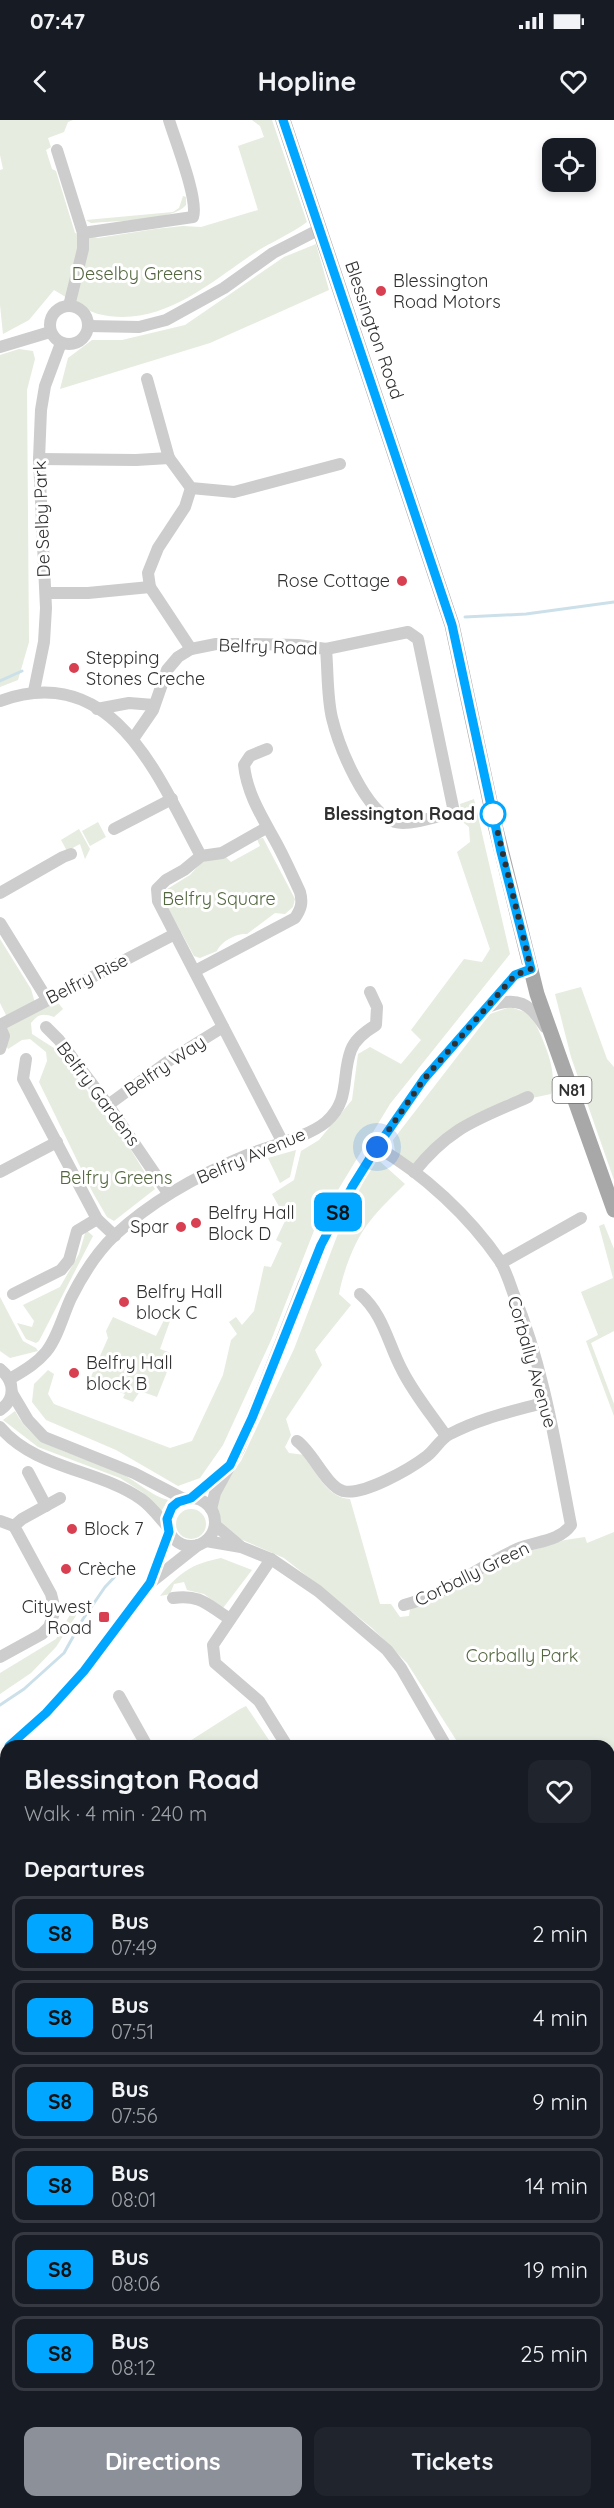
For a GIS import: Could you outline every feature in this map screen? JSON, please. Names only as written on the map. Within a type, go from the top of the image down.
[{"type":"main road","name":"Blessington Road","points":[[283,120],[452,625],[501,852],[537,994],[614,1210]]},
{"type":"street","points":[[83,233],[193,217],[195,211],[191,189],[169,120]]},
{"type":"street","points":[[57,150],[83,233],[83,249],[69,306]]},
{"type":"street","points":[[88,326],[139,327],[166,320],[224,288],[273,254],[320,229]]},
{"type":"street","points":[[69,306],[81,310],[88,326],[79,342],[67,344],[61,343],[50,332],[50,319],[57,309],[69,306]]},
{"type":"street","points":[[0,347],[50,332]]},
{"type":"street","name":"De Selby Park","points":[[61,343],[45,386],[39,459],[46,593],[88,593],[150,587]]},
{"type":"street","points":[[147,379],[169,458],[191,488],[234,492],[340,464]]},
{"type":"street","points":[[39,459],[169,458]]},
{"type":"street","points":[[133,739],[154,705],[167,670],[178,657],[191,649],[150,587],[148,573],[158,548],[185,507],[191,488]]},
{"type":"street","points":[[34,691],[44,642],[46,593]]},
{"type":"street","name":"Belfry Road","points":[[191,649],[216,644],[298,645],[326,649],[408,632],[418,639],[454,812],[421,820],[396,822],[377,812],[361,788],[332,718],[326,649]]},
{"type":"street","points":[[0,701],[34,691],[61,694],[88,702],[113,719],[133,739],[157,772],[201,856]]},
{"type":"street","points":[[97,709],[129,703],[154,705]]},
{"type":"street","points":[[195,971],[295,918],[303,901],[277,844],[266,828],[245,779],[244,765],[250,756],[267,749]]},
{"type":"street","points":[[114,829],[172,799]]},
{"type":"street","points":[[266,828],[222,853],[201,856],[184,870],[166,880],[157,889],[158,901],[282,1141]]},
{"type":"street","points":[[0,893],[71,854]]},
{"type":"street","points":[[0,923],[47,999]]},
{"type":"street","name":"Belfry Rise","points":[[0,1026],[47,999],[175,934]]},
{"type":"street","points":[[211,1509],[215,1493],[244,1438],[321,1245],[377,1147],[424,1079],[515,975],[531,969]]},
{"type":"street","name":"Belfry Avenue","points":[[10,1379],[37,1362],[48,1349],[93,1261],[115,1236],[168,1192],[227,1163],[309,1133],[327,1121],[338,1106],[346,1086],[351,1049],[363,1034],[376,1025],[377,1007],[370,992]]},
{"type":"street","points":[[488,1007],[506,1000],[522,1003],[541,1020],[553,1041]]},
{"type":"street","points":[[0,1026],[4,1036],[0,1049]]},
{"type":"street","name":"Belfry Gardens","points":[[46,1027],[59,1040],[108,1105],[168,1192]]},
{"type":"street","name":"Belfry Way","points":[[108,1105],[170,1060],[223,1028]]},
{"type":"street","points":[[26,1059],[23,1079],[98,1219],[115,1236]]},
{"type":"street","points":[[414,1172],[448,1135],[470,1122],[528,1097]]},
{"type":"street","points":[[0,1172],[57,1143]]},
{"type":"street","name":"Corbally Avenue","points":[[377,1147],[414,1172],[458,1211],[501,1263],[524,1317],[546,1402],[571,1526]]},
{"type":"street","points":[[501,1263],[581,1218]]},
{"type":"street","points":[[13,1294],[61,1270],[69,1260],[78,1231],[98,1219]]},
{"type":"street","points":[[360,1294],[373,1305],[401,1369],[446,1436]]},
{"type":"street","points":[[0,1369],[10,1379],[12,1393],[28,1420],[44,1437],[134,1473],[187,1498],[206,1503],[211,1509],[215,1525],[241,1547]]},
{"type":"street","points":[[0,1410],[6,1405],[12,1393]]},
{"type":"street","points":[[297,1441],[306,1448],[332,1485],[352,1492],[365,1490],[428,1456],[446,1436],[474,1422],[546,1402]]},
{"type":"street","points":[[0,1427],[18,1444],[34,1453],[125,1489],[142,1500],[178,1543],[241,1547],[271,1559],[318,1591],[387,1650],[401,1668],[443,1740]]},
{"type":"street","points":[[150,1583],[168,1529],[169,1512],[178,1502],[187,1498],[230,1465]]},
{"type":"street","points":[[28,1472],[46,1506]]},
{"type":"street","points":[[14,1526],[60,1498]]},
{"type":"street","points":[[0,1521],[14,1526],[51,1594],[55,1610],[49,1627],[42,1634],[0,1657]]},
{"type":"street","points":[[16,1740],[46,1713],[84,1671],[150,1583],[202,1543],[215,1525]]},
{"type":"street","name":"Corbally Green","points":[[404,1605],[459,1581],[517,1549],[565,1534],[571,1526]]},
{"type":"street","points":[[271,1559],[213,1645],[215,1663],[259,1701],[283,1740]]},
{"type":"street","points":[[174,1598],[188,1596],[202,1599],[230,1619]]},
{"type":"street","points":[[119,1695],[144,1740]]},
{"type":"green space","name":"Deselby Greens","points":[[0,120],[73,120],[68,122],[64,132],[48,138],[51,147],[46,150],[52,169],[56,171],[75,233],[98,238],[183,226],[201,227],[258,210],[238,146],[264,137],[260,126],[252,120],[272,120],[307,222],[254,253],[196,293],[159,311],[140,316],[119,317],[98,314],[54,290],[29,320],[3,334],[0,305],[0,170],[3,169],[0,155]]},
{"type":"green space","points":[[183,196],[186,197],[186,205],[179,210],[169,214],[127,221],[91,223],[86,220],[173,212],[179,208]]},
{"type":"green space","name":"Deselby Greens","points":[[316,244],[329,290],[210,343],[60,389],[68,358],[92,340],[122,340],[185,325],[284,257]]},
{"type":"green space","points":[[19,349],[33,351],[35,359],[27,390],[29,642],[18,680],[0,687],[0,355]]},
{"type":"green space","points":[[474,799],[510,954],[390,1104],[315,1228],[272,1338],[223,1445],[200,1478],[178,1486],[116,1450],[46,1420],[32,1402],[34,1384],[48,1370],[54,1374],[48,1394],[54,1404],[170,1448],[192,1441],[223,1375],[231,1340],[237,1334],[229,1322],[236,1317],[242,1325],[254,1311],[264,1266],[271,1267],[282,1243],[276,1240],[286,1219],[272,1194],[294,1180],[301,1151],[319,1140],[352,1100],[358,1054],[370,1047],[401,1064],[421,1040],[411,1030],[464,959],[482,962],[490,949],[457,852],[470,842],[469,827],[464,823],[460,804]]},
{"type":"green space","points":[[98,822],[106,837],[90,846],[82,831]]},
{"type":"green space","points":[[79,829],[90,849],[85,859],[80,844],[67,851],[61,840]]},
{"type":"green space","name":"Belfry Square","points":[[263,838],[295,899],[293,907],[285,914],[275,913],[247,934],[230,938],[217,951],[200,958],[194,956],[162,897],[164,891],[190,875],[202,862],[225,856],[231,862],[260,846],[257,839]]},
{"type":"green space","name":"Belfry Greens","points":[[0,939],[31,989],[35,1003],[56,1000],[63,1009],[54,1017],[41,1015],[36,1018],[31,1023],[32,1034],[57,1050],[131,1150],[155,1189],[114,1221],[107,1217],[93,1193],[39,1082],[47,1061],[46,1052],[30,1039],[22,1040],[8,1049],[5,1043],[7,1017],[0,1003]]},
{"type":"green space","points":[[581,987],[607,1059],[614,1067],[614,1180],[571,1057],[555,994]]},
{"type":"green space","points":[[510,1007],[531,1014],[551,1064],[553,1084],[551,1094],[532,1098],[471,1124],[418,1169],[395,1151],[393,1140],[490,1014]]},
{"type":"green space","points":[[296,1150],[290,1177],[280,1183],[268,1158]]},
{"type":"green space","name":"Corbally Park","points":[[376,1158],[405,1184],[374,1216],[355,1246],[343,1276],[339,1294],[351,1305],[315,1350],[322,1365],[286,1419],[291,1435],[285,1447],[289,1453],[305,1455],[329,1489],[342,1498],[350,1499],[380,1604],[391,1604],[400,1617],[409,1616],[410,1609],[471,1581],[517,1555],[565,1540],[585,1537],[587,1543],[614,1532],[614,1740],[456,1740],[407,1663],[372,1628],[284,1558],[231,1535],[219,1525],[214,1505],[220,1488],[241,1461],[294,1349],[342,1223]]},
{"type":"green space","points":[[604,1224],[614,1249],[614,1331],[591,1343],[614,1404],[614,1416],[586,1341],[598,1335],[581,1292],[613,1278],[599,1226]]},
{"type":"green space","points":[[86,1230],[93,1236],[39,1341],[36,1343],[26,1339],[17,1323],[32,1327],[34,1321],[23,1305],[60,1287],[79,1254]]},
{"type":"green space","points":[[0,1297],[23,1341],[38,1351],[10,1358],[0,1351]]},
{"type":"green space","points":[[166,1316],[170,1321],[160,1349],[174,1354],[157,1397],[140,1391],[133,1402],[123,1398],[125,1394],[108,1390],[90,1379],[108,1338],[106,1331],[113,1317],[156,1336]]},
{"type":"green space","points":[[15,1411],[35,1435],[48,1443],[120,1473],[168,1500],[161,1512],[142,1492],[120,1478],[38,1447],[3,1420]]},
{"type":"green space","points":[[191,1509],[202,1513],[206,1524],[202,1535],[191,1539],[180,1535],[176,1524],[180,1513]]},
{"type":"green space","points":[[221,1558],[252,1570],[223,1608],[204,1594],[187,1590],[184,1582],[174,1584],[170,1594],[160,1596],[173,1581],[186,1571],[201,1563]]},
{"type":"green space","points":[[78,1601],[84,1603],[56,1647],[31,1673],[0,1694],[0,1673],[56,1639]]},
{"type":"green space","points":[[246,1706],[269,1740],[191,1740]]},
{"type":"waterway","points":[[465,617],[526,614],[614,602]]},
{"type":"waterway","points":[[0,681],[22,671]]},
{"type":"waterway","points":[[0,1705],[24,1689],[64,1653],[83,1619],[105,1587],[125,1566]]},
{"type":"bus line","name":"S8","points":[[17,1740],[46,1713],[84,1671],[150,1583],[169,1532],[167,1519],[172,1507],[184,1499],[191,1498],[230,1465],[252,1418],[321,1245],[377,1147],[424,1079],[515,975],[531,969],[501,852],[452,625],[283,120]]},
{"type":"place","name":"Blessington Road Motors","points":[[381,291]]},
{"type":"place","name":"Rose Cottage","points":[[402,581]]},
{"type":"place","name":"Stepping Stones Creche","points":[[74,668]]},
{"type":"place","name":"Blessington Road","points":[[493,814]]},
{"type":"place","name":"Belfry Hall Block D","points":[[196,1223]]},
{"type":"place","name":"Spar","points":[[181,1227]]},
{"type":"place","name":"Belfry Hall block C","points":[[124,1302]]},
{"type":"place","name":"Belfry Hall block B","points":[[74,1373]]},
{"type":"place","name":"Block 7","points":[[72,1529]]},
{"type":"place","name":"Crèche","points":[[66,1569]]},
{"type":"place","name":"Citywest Road","points":[[104,1617]]},
{"type":"route","points":[[377,1147],[424,1079],[515,975],[531,969],[513,903],[492,809],[493,814]]}]
